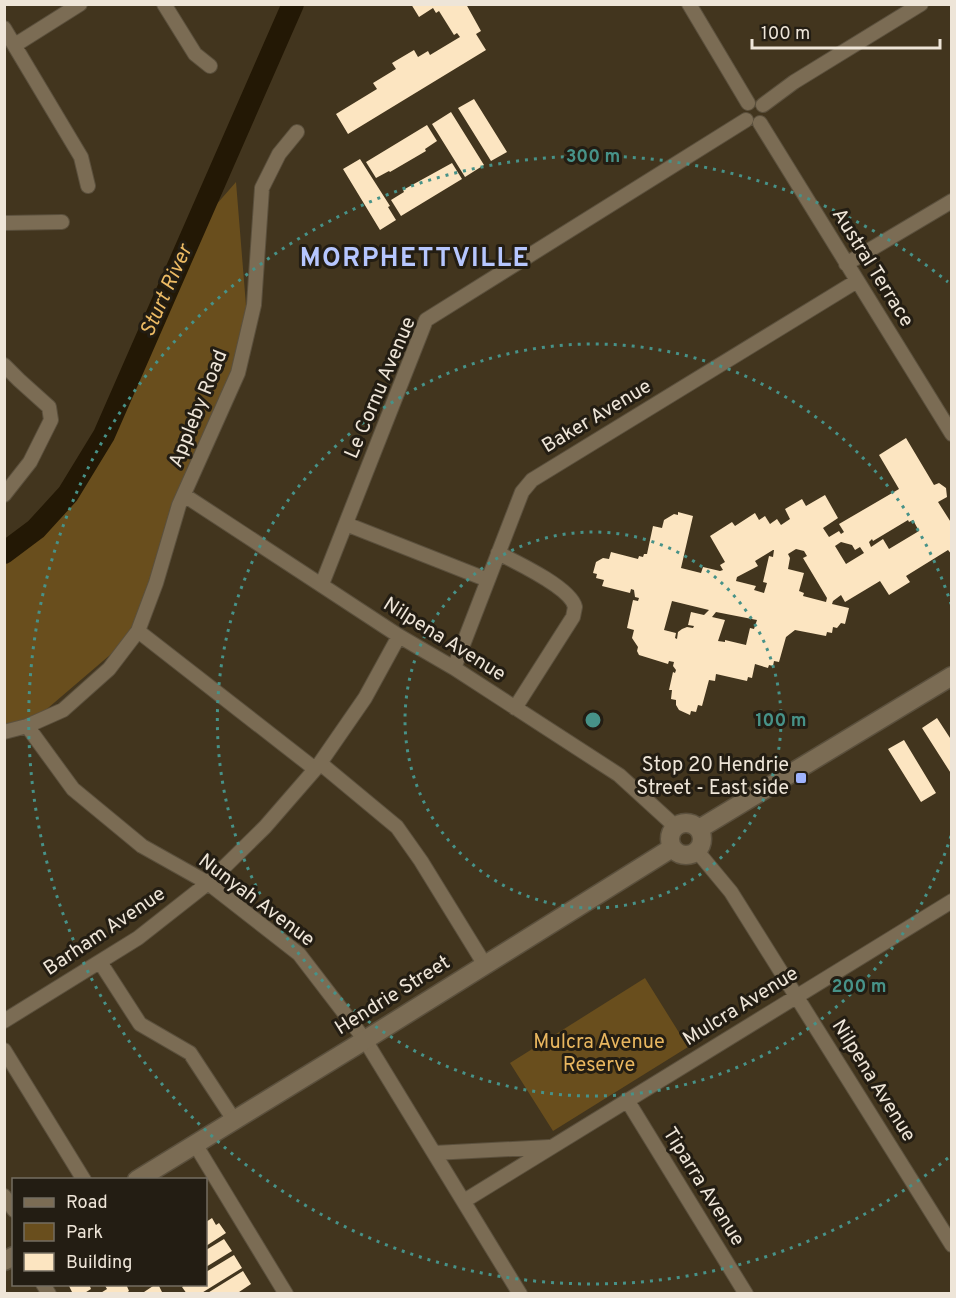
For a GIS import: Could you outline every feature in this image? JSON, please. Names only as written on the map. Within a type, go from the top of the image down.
[{"type":"street","points":[[15,45],[80,4]]},
{"type":"street","points":[[164,4],[195,54],[210,66]]},
{"type":"street","points":[[689,4],[748,103]]},
{"type":"street","points":[[763,105],[794,82],[921,4]]},
{"type":"street","points":[[4,28],[81,157],[88,186]]},
{"type":"street","points":[[755,101],[763,105],[766,113],[753,122],[743,111],[748,103],[755,101]]},
{"type":"street","name":"Austral Terrace","points":[[753,122],[857,281],[951,434]]},
{"type":"street","name":"Le Cornu Avenue","points":[[322,584],[426,320],[753,122]]},
{"type":"street","name":"Appleby Road","points":[[4,732],[27,726],[63,710],[109,669],[138,631],[156,583],[179,505],[238,373],[254,305],[262,188],[279,154],[297,132]]},
{"type":"street","points":[[846,264],[951,201]]},
{"type":"street","points":[[4,222],[62,222]]},
{"type":"street","name":"Baker Avenue","points":[[454,668],[522,492],[532,480],[857,281]]},
{"type":"street","points":[[4,365],[49,407],[51,420],[30,462],[4,495]]},
{"type":"street","name":"Nilpena Avenue","points":[[184,495],[399,636],[454,668],[619,775],[676,827]]},
{"type":"street","points":[[346,524],[488,580]]},
{"type":"street","points":[[498,553],[517,562],[568,595],[575,607],[573,617],[516,708]]},
{"type":"street","points":[[138,631],[389,819],[422,861],[485,965]]},
{"type":"street","name":"Barham Avenue","points":[[4,1021],[138,938],[208,883],[265,827],[317,766],[365,698],[399,636]]},
{"type":"street","points":[[699,829],[951,676]]},
{"type":"street","name":"Nunyah Avenue","points":[[27,726],[73,789],[142,846],[208,883],[299,954],[365,1040],[520,1293]]},
{"type":"street","points":[[689,824],[699,829],[702,840],[693,854],[684,855],[672,848],[670,838],[676,827],[689,824]]},
{"type":"street","name":"Hendrie Street","points":[[139,1178],[672,848]]},
{"type":"street","name":"Nilpena Avenue","points":[[697,851],[731,892],[951,1245]]},
{"type":"street","name":"Mulcra Avenue","points":[[464,1201],[951,901]]},
{"type":"street","points":[[100,962],[140,1024],[190,1053],[234,1120]]},
{"type":"street","points":[[4,1050],[83,1178]]},
{"type":"street","name":"Tiparra Avenue","points":[[627,1101],[746,1293]]},
{"type":"street","points":[[195,1144],[286,1293]]},
{"type":"street","name":"Mulcra Avenue","points":[[434,1153],[551,1147]]},
{"type":"green space","points":[[236,182],[248,330],[138,631],[27,726],[5,733],[5,553],[36,529],[68,494],[104,435],[195,229]]},
{"type":"green space","name":"Mulcra Avenue Reserve","points":[[645,978],[688,1047],[553,1131],[510,1063]]},
{"type":"building","points":[[411,4],[466,4],[481,31],[476,34],[486,50],[348,134],[336,114],[377,89],[373,83],[396,69],[392,63],[414,50],[418,57],[428,51],[430,55],[460,37],[457,33],[454,35],[439,11],[436,13],[433,8],[419,17]]},
{"type":"building","points":[[474,99],[507,152],[491,161],[458,108]]},
{"type":"building","points":[[451,112],[484,165],[465,177],[432,124]]},
{"type":"building","points":[[427,125],[437,141],[425,149],[426,151],[376,178],[366,162]]},
{"type":"building","points":[[360,159],[390,206],[388,207],[396,220],[380,230],[343,169]]},
{"type":"building","points":[[452,163],[462,179],[401,216],[391,200],[404,192],[403,190]]},
{"type":"building","points":[[906,438],[934,485],[939,483],[946,488],[947,497],[938,502],[952,524],[952,555],[948,550],[906,576],[910,582],[889,595],[880,581],[845,602],[841,595],[832,604],[849,608],[845,624],[841,623],[837,628],[833,627],[832,633],[827,632],[826,636],[795,630],[786,637],[779,662],[774,661],[773,666],[769,665],[768,668],[755,664],[752,678],[748,677],[747,681],[716,674],[715,681],[709,680],[702,706],[698,705],[696,712],[691,711],[690,715],[679,710],[676,700],[671,699],[672,690],[669,690],[673,672],[675,673],[676,670],[673,666],[674,662],[669,661],[668,664],[639,655],[638,647],[632,638],[634,630],[627,628],[633,600],[638,601],[639,598],[635,597],[634,590],[631,589],[630,593],[602,586],[604,580],[596,578],[597,574],[593,573],[596,562],[603,558],[609,559],[611,552],[638,559],[639,556],[643,557],[647,554],[653,526],[662,528],[664,520],[674,514],[678,515],[678,512],[693,516],[681,568],[701,573],[703,567],[720,571],[723,570],[720,565],[725,562],[710,536],[732,522],[735,526],[755,513],[759,520],[765,516],[770,524],[777,519],[781,525],[790,519],[785,509],[802,499],[806,506],[825,495],[838,518],[823,528],[829,537],[839,531],[841,534],[844,532],[839,524],[899,489],[879,455]],"holes":[[[908,520],[909,522],[913,520],[919,531],[889,549],[883,539],[871,547],[869,542],[872,539],[873,541]],[[841,542],[852,545],[855,550],[860,547],[864,553],[846,564],[835,546]],[[796,549],[804,551],[807,556],[803,558],[827,598],[826,602],[803,596],[804,593],[799,591],[804,573],[788,569],[790,558],[788,554]],[[774,550],[773,557],[769,556],[763,582],[767,583],[764,593],[754,590],[756,586],[736,581],[737,577],[758,566],[755,561]],[[672,601],[709,610],[704,615],[691,612],[688,625],[694,626],[693,628],[682,629],[678,632],[677,639],[675,638],[676,633],[664,630]],[[716,612],[757,620],[754,629],[750,628],[746,645],[725,640],[725,642],[718,641],[725,620],[712,617]]]},
{"type":"building","points":[[937,718],[952,741],[952,775],[922,728]]},
{"type":"building","points":[[904,740],[936,793],[921,802],[888,749]]},
{"type":"building","points":[[212,1218],[216,1225],[219,1223],[226,1233],[207,1245],[207,1221]]},
{"type":"building","points":[[224,1239],[232,1251],[207,1266],[207,1249]]},
{"type":"building","points":[[234,1255],[242,1268],[200,1294],[187,1294],[183,1286],[207,1286],[207,1271]]},
{"type":"building","points":[[243,1271],[251,1284],[236,1294],[206,1294]]},
{"type":"building","points":[[69,1286],[90,1286],[91,1289],[83,1294],[73,1294]]},
{"type":"building","points":[[105,1286],[127,1286],[129,1291],[125,1294],[99,1294],[107,1289]]},
{"type":"building","points":[[153,1286],[159,1286],[163,1294],[141,1294]]},
{"type":"waterway","name":"Sturt River","points":[[4,553],[36,529],[68,494],[104,435],[293,4]]},
{"type":"place","name":"Stop 20 Hendrie Street - East side","points":[[801,778]]},
{"type":"district","name":"MORPHETTVILLE","points":[[415,259]]}]
